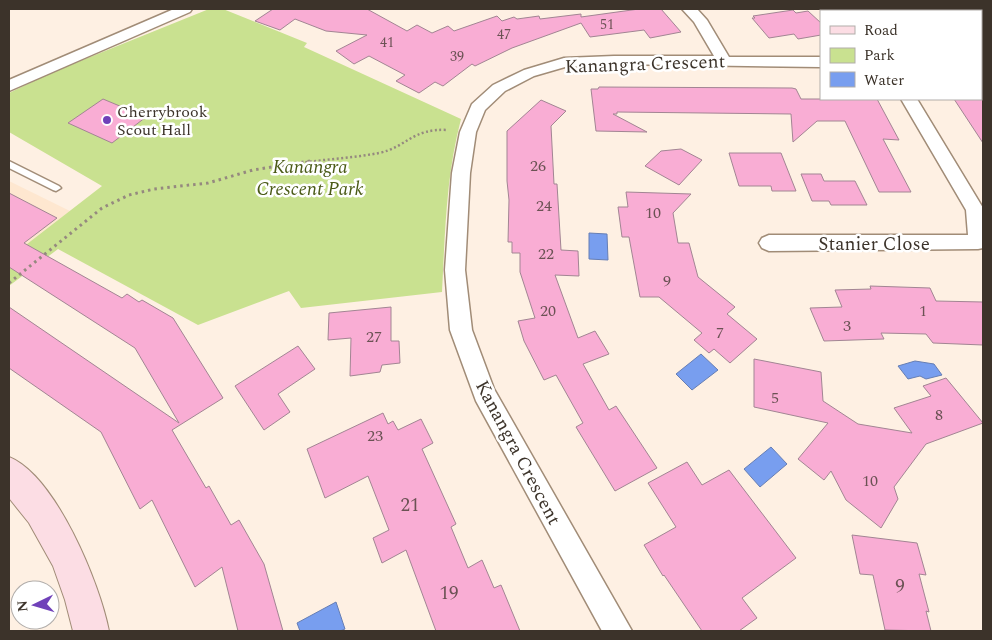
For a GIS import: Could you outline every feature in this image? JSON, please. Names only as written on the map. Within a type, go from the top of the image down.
[{"type":"main road","points":[[9,472],[40,510],[59,540],[75,576],[91,631]]},
{"type":"street","points":[[9,86],[185,9]]},
{"type":"street","points":[[690,9],[700,20],[724,60]]},
{"type":"street","name":"Kanangra Crescent","points":[[618,631],[484,394],[462,330],[455,270],[462,173],[468,132],[478,108],[499,88],[529,73],[564,63],[614,60],[820,62]]},
{"type":"street","name":"Stanier Close","points":[[770,244],[978,242],[975,210],[910,100]]},
{"type":"lane","points":[[9,164],[56,188]]},
{"type":"path","points":[[9,283],[102,208],[117,198],[134,192],[151,188],[207,183],[274,166],[380,153],[392,149],[422,131],[438,129],[468,132]]},
{"type":"shaded area","points":[[9,181],[70,211],[9,258]]},
{"type":"green space","name":"Kanangra Crescent Park","points":[[209,9],[223,9],[307,43],[304,47],[461,119],[449,183],[442,292],[301,308],[289,291],[198,325],[58,249],[9,286],[9,258],[102,186],[9,132],[9,93],[53,72]]},
{"type":"water","points":[[589,233],[607,234],[608,260],[589,259]]},
{"type":"water","points":[[701,354],[718,370],[692,390],[676,374]]},
{"type":"water","points":[[915,361],[934,364],[942,375],[926,379],[920,376],[908,379],[898,366]]},
{"type":"water","points":[[771,447],[787,464],[760,487],[744,469]]},
{"type":"water","points":[[336,602],[345,629],[340,631],[300,631],[297,623]]},
{"type":"building","points":[[273,9],[367,9],[407,31],[417,25],[432,33],[448,26],[454,31],[497,16],[502,21],[514,17],[517,19],[539,16],[540,19],[581,14],[581,17],[639,9],[661,9],[681,32],[650,38],[644,30],[590,37],[581,23],[512,48],[475,66],[472,64],[443,86],[435,82],[419,93],[396,81],[405,75],[369,56],[354,64],[336,51],[367,35],[326,31],[295,19],[280,30],[255,21]]},
{"type":"building","points":[[793,10],[796,13],[808,11],[820,22],[820,35],[798,39],[794,34],[769,38],[752,18],[755,18],[753,16]]},
{"type":"building","points":[[599,87],[792,88],[796,89],[801,99],[878,100],[899,140],[883,139],[911,192],[879,192],[845,121],[817,121],[793,142],[791,114],[617,112],[617,114],[613,114],[647,132],[596,131],[591,89],[598,89]]},
{"type":"building","name":"Cherrybrook Scout Hall","points":[[103,99],[146,117],[112,143],[68,123]]},
{"type":"building","points":[[983,99],[983,143],[955,100]]},
{"type":"building","points":[[541,100],[566,111],[551,126],[554,184],[557,184],[561,250],[578,251],[579,276],[555,275],[578,338],[595,331],[609,354],[583,364],[609,410],[616,406],[657,468],[615,491],[576,427],[583,423],[556,375],[544,380],[524,341],[518,321],[535,318],[520,272],[520,253],[512,253],[512,242],[508,242],[507,131]]},
{"type":"building","points":[[681,149],[702,160],[679,185],[645,166],[661,151]]},
{"type":"building","points":[[729,153],[781,153],[796,191],[772,191],[771,186],[739,186]]},
{"type":"building","points":[[801,174],[821,174],[824,181],[855,181],[867,205],[831,205],[829,201],[812,201]]},
{"type":"building","points":[[626,192],[691,194],[673,213],[678,243],[689,243],[698,277],[735,307],[727,314],[757,339],[730,363],[714,349],[709,353],[694,340],[702,333],[659,297],[640,297],[629,237],[622,237],[618,207],[628,207]]},
{"type":"building","points":[[9,193],[57,218],[24,243],[122,298],[127,294],[139,302],[142,300],[173,318],[223,398],[172,430],[206,488],[209,486],[231,525],[239,520],[264,564],[283,631],[238,631],[222,567],[195,587],[152,500],[140,509],[101,432],[9,368],[9,307],[179,423],[135,348],[9,267]]},
{"type":"building","points":[[870,286],[930,288],[936,301],[983,302],[983,345],[933,343],[926,334],[881,333],[884,339],[824,341],[810,308],[842,307],[835,290],[871,289]]},
{"type":"building","points":[[391,307],[391,341],[399,341],[400,363],[382,365],[380,372],[350,376],[351,338],[328,340],[329,313]]},
{"type":"building","points":[[298,346],[315,369],[278,394],[290,412],[264,430],[235,386]]},
{"type":"building","points":[[754,359],[821,372],[823,401],[858,424],[912,433],[894,408],[931,396],[923,386],[946,378],[983,423],[926,444],[894,487],[898,499],[881,528],[846,500],[831,471],[824,480],[798,459],[828,423],[754,407]]},
{"type":"building","points":[[383,413],[388,424],[393,421],[398,430],[421,419],[433,443],[422,449],[456,524],[451,527],[468,568],[482,560],[494,588],[501,585],[520,631],[436,631],[406,550],[382,563],[373,538],[389,530],[368,476],[325,498],[307,449]]},
{"type":"building","points":[[687,462],[702,485],[729,470],[796,558],[742,598],[757,618],[739,631],[702,631],[663,576],[644,545],[676,527],[648,483]]},
{"type":"building","points":[[852,535],[917,543],[926,575],[919,574],[929,612],[926,611],[931,631],[885,630],[873,575],[860,574]]},
{"type":"place","name":"Cherrybrook Scout Hall","points":[[107,120]]}]
